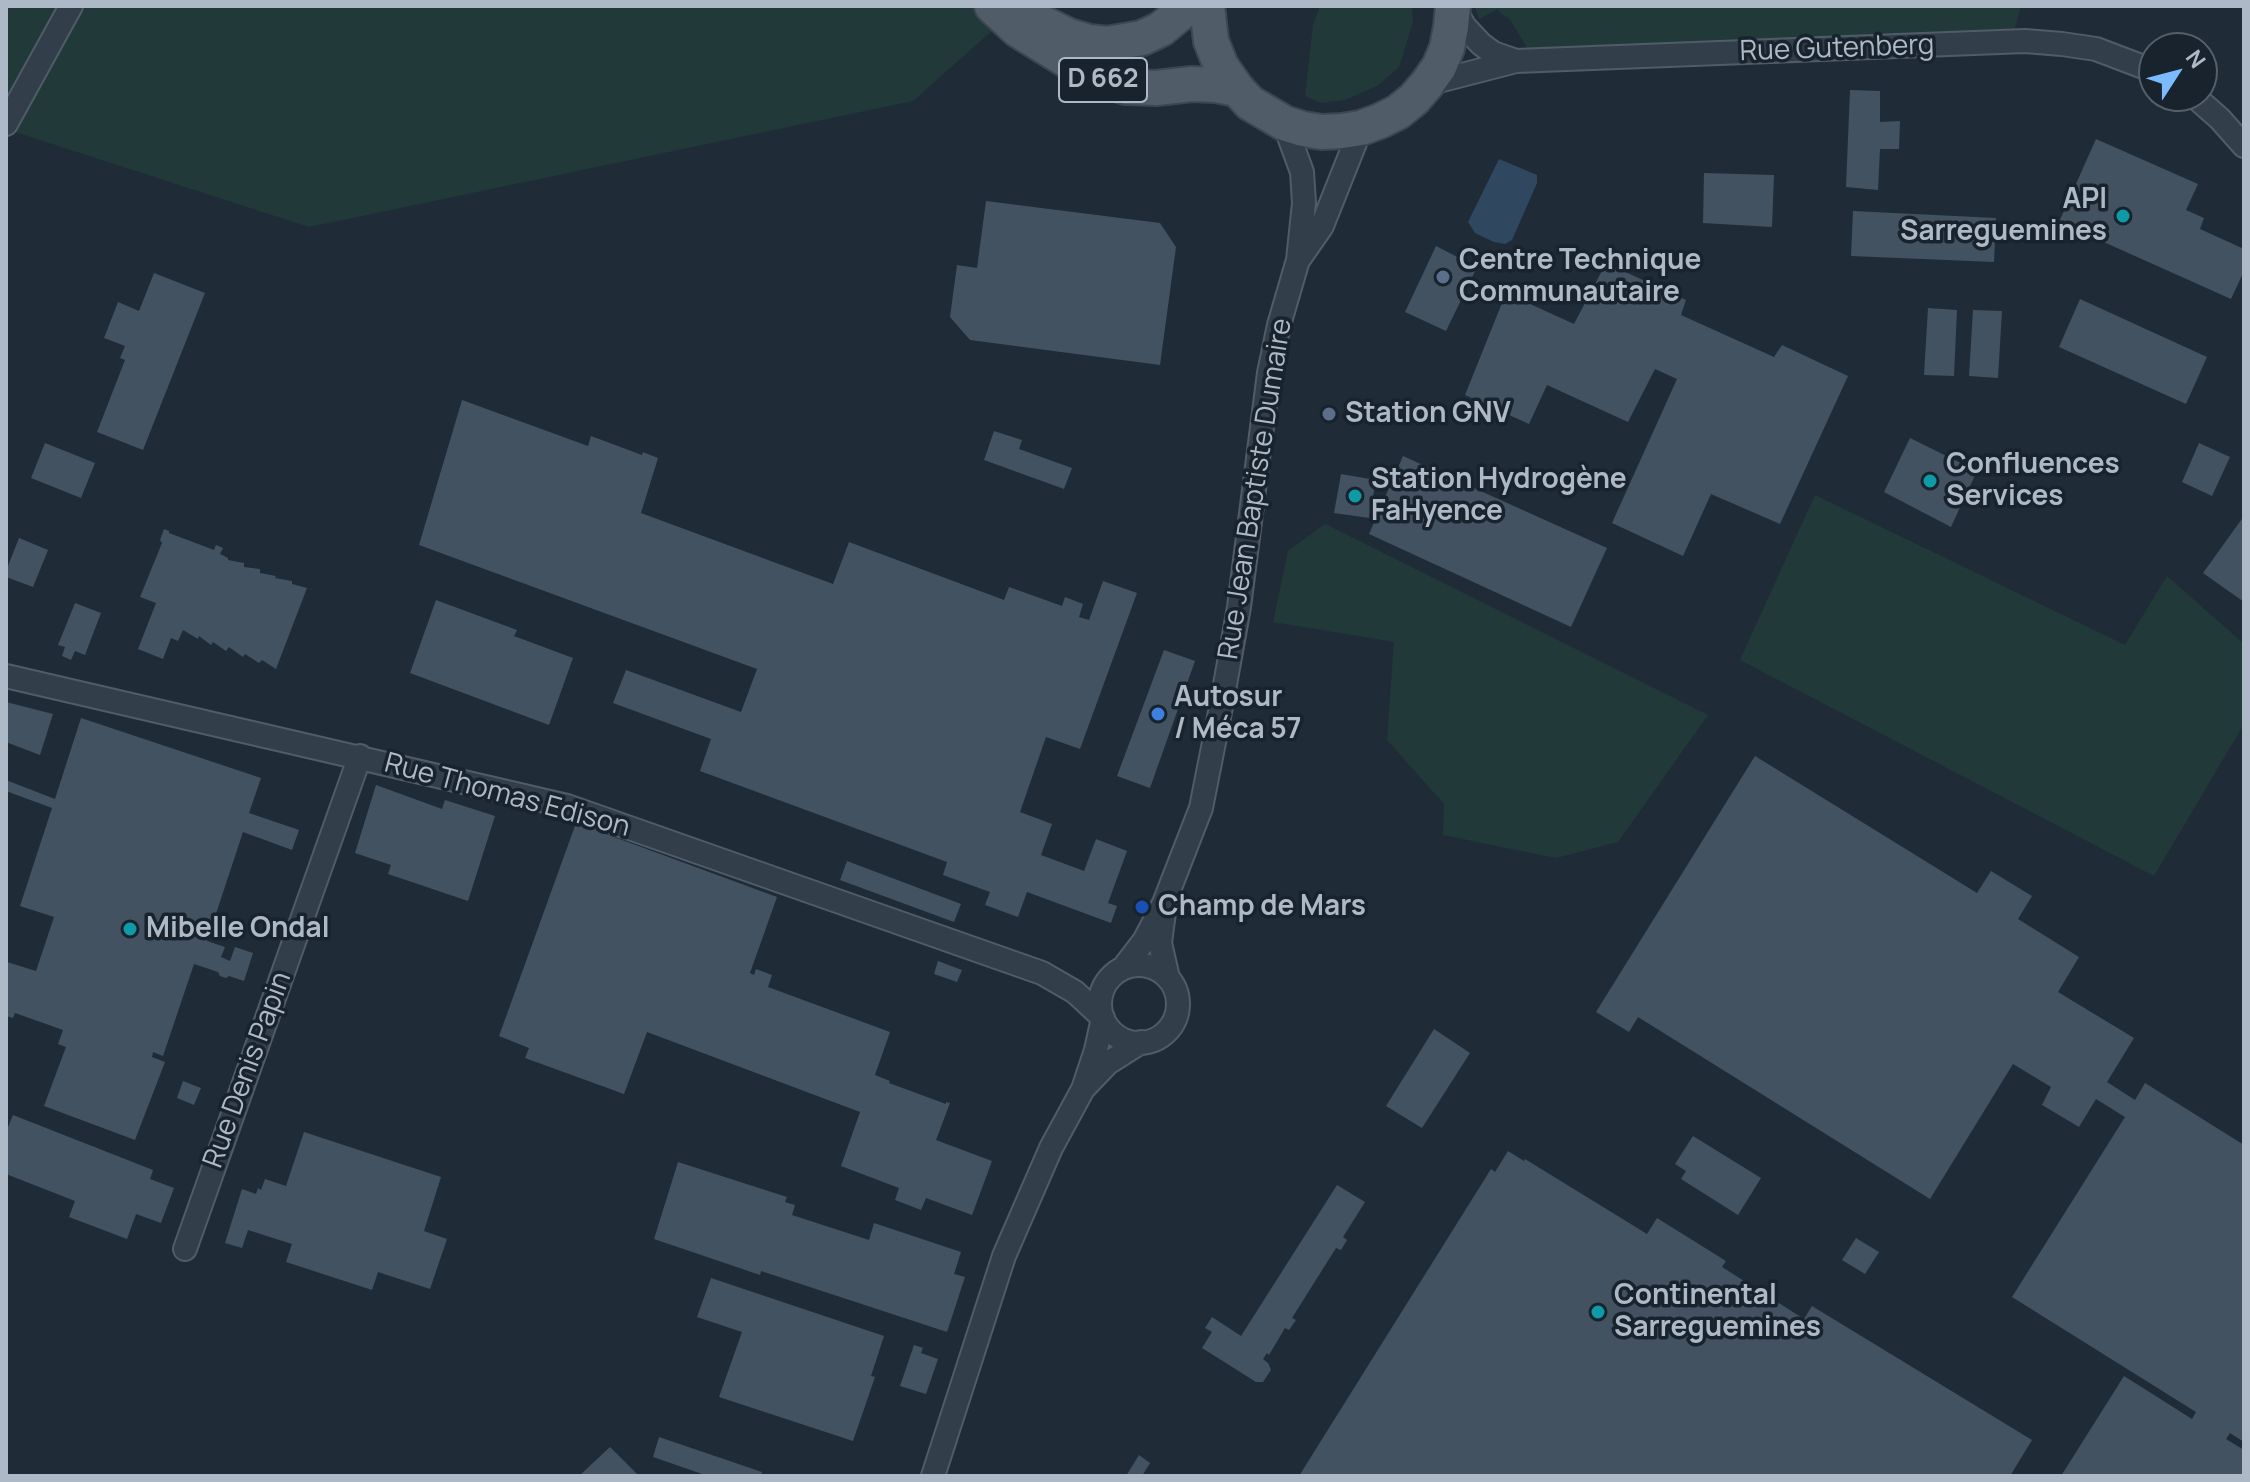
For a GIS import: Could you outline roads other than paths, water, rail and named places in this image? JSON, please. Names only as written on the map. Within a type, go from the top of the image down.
[{"type":"main road","name":"D 662","points":[[995,6],[1026,15],[1069,36],[1107,44],[1142,38],[1161,29],[1189,6]]},
{"type":"main road","name":"D 662","points":[[995,6],[1018,30],[1096,78],[1126,87],[1192,84],[1237,89]]},
{"type":"main road","points":[[1207,6],[1211,41],[1221,66],[1237,89],[1266,114],[1284,123],[1322,132],[1361,128],[1398,112],[1414,99],[1439,67],[1447,48],[1453,6]]},
{"type":"street","points":[[6,124],[71,6]]},
{"type":"street","name":"Rue Gutenberg","points":[[1453,6],[1465,27],[1481,44],[1493,53],[1516,61]]},
{"type":"street","name":"Rue Gutenberg","points":[[1427,84],[1516,61],[2025,41],[2096,49],[2138,65]]},
{"type":"street","points":[[2212,112],[2244,146]]},
{"type":"street","name":"Rue Jean Baptiste Dumaire","points":[[1119,970],[1144,941],[1164,903],[1201,808],[1239,607],[1269,373],[1298,260],[1304,203],[1302,172],[1284,123]]},
{"type":"street","name":"Rue Jean Baptiste Dumaire","points":[[1298,260],[1322,226],[1361,128]]},
{"type":"street","name":"Rue Thomas Edison","points":[[6,676],[567,806],[1042,973],[1075,992],[1103,1018]]},
{"type":"street","name":"Rue Denis Papin","points":[[185,1249],[360,756]]},
{"type":"street","name":"Rue Jean Baptiste Dumaire","points":[[1164,903],[1160,943],[1168,978]]},
{"type":"street","points":[[1136,965],[1149,966],[1168,978],[1178,1000],[1172,1024],[1164,1033],[1153,1040],[1129,1041],[1109,1028],[1100,1006],[1101,994],[1106,983],[1119,970],[1136,965]]},
{"type":"street","name":"Rue Thomas Edison","points":[[1042,973],[1083,978],[1119,970]]},
{"type":"street","points":[[933,1476],[1004,1256],[1051,1148],[1083,1089],[1103,1018]]},
{"type":"street","points":[[1083,1089],[1108,1063],[1141,1042]]},
{"type":"water","points":[[1499,159],[1537,175],[1537,183],[1512,240],[1505,244],[1475,233],[1468,222]]},
{"type":"place","name":"API Sarreguemines","points":[[2123,216]]},
{"type":"place","name":"Centre Technique Communautaire","points":[[1443,277]]},
{"type":"place","name":"Station GNV","points":[[1329,414]]},
{"type":"place","name":"Confluences Services","points":[[1930,481]]},
{"type":"place","name":"Station Hydrogène FaHyence","points":[[1355,496]]},
{"type":"place","name":"Autosur / Méca 57","points":[[1158,714]]},
{"type":"place","name":"Champ de Mars","points":[[1142,907]]},
{"type":"place","name":"Mibelle Ondal","points":[[130,929]]},
{"type":"place","name":"Continental Sarreguemines","points":[[1598,1312]]}]
